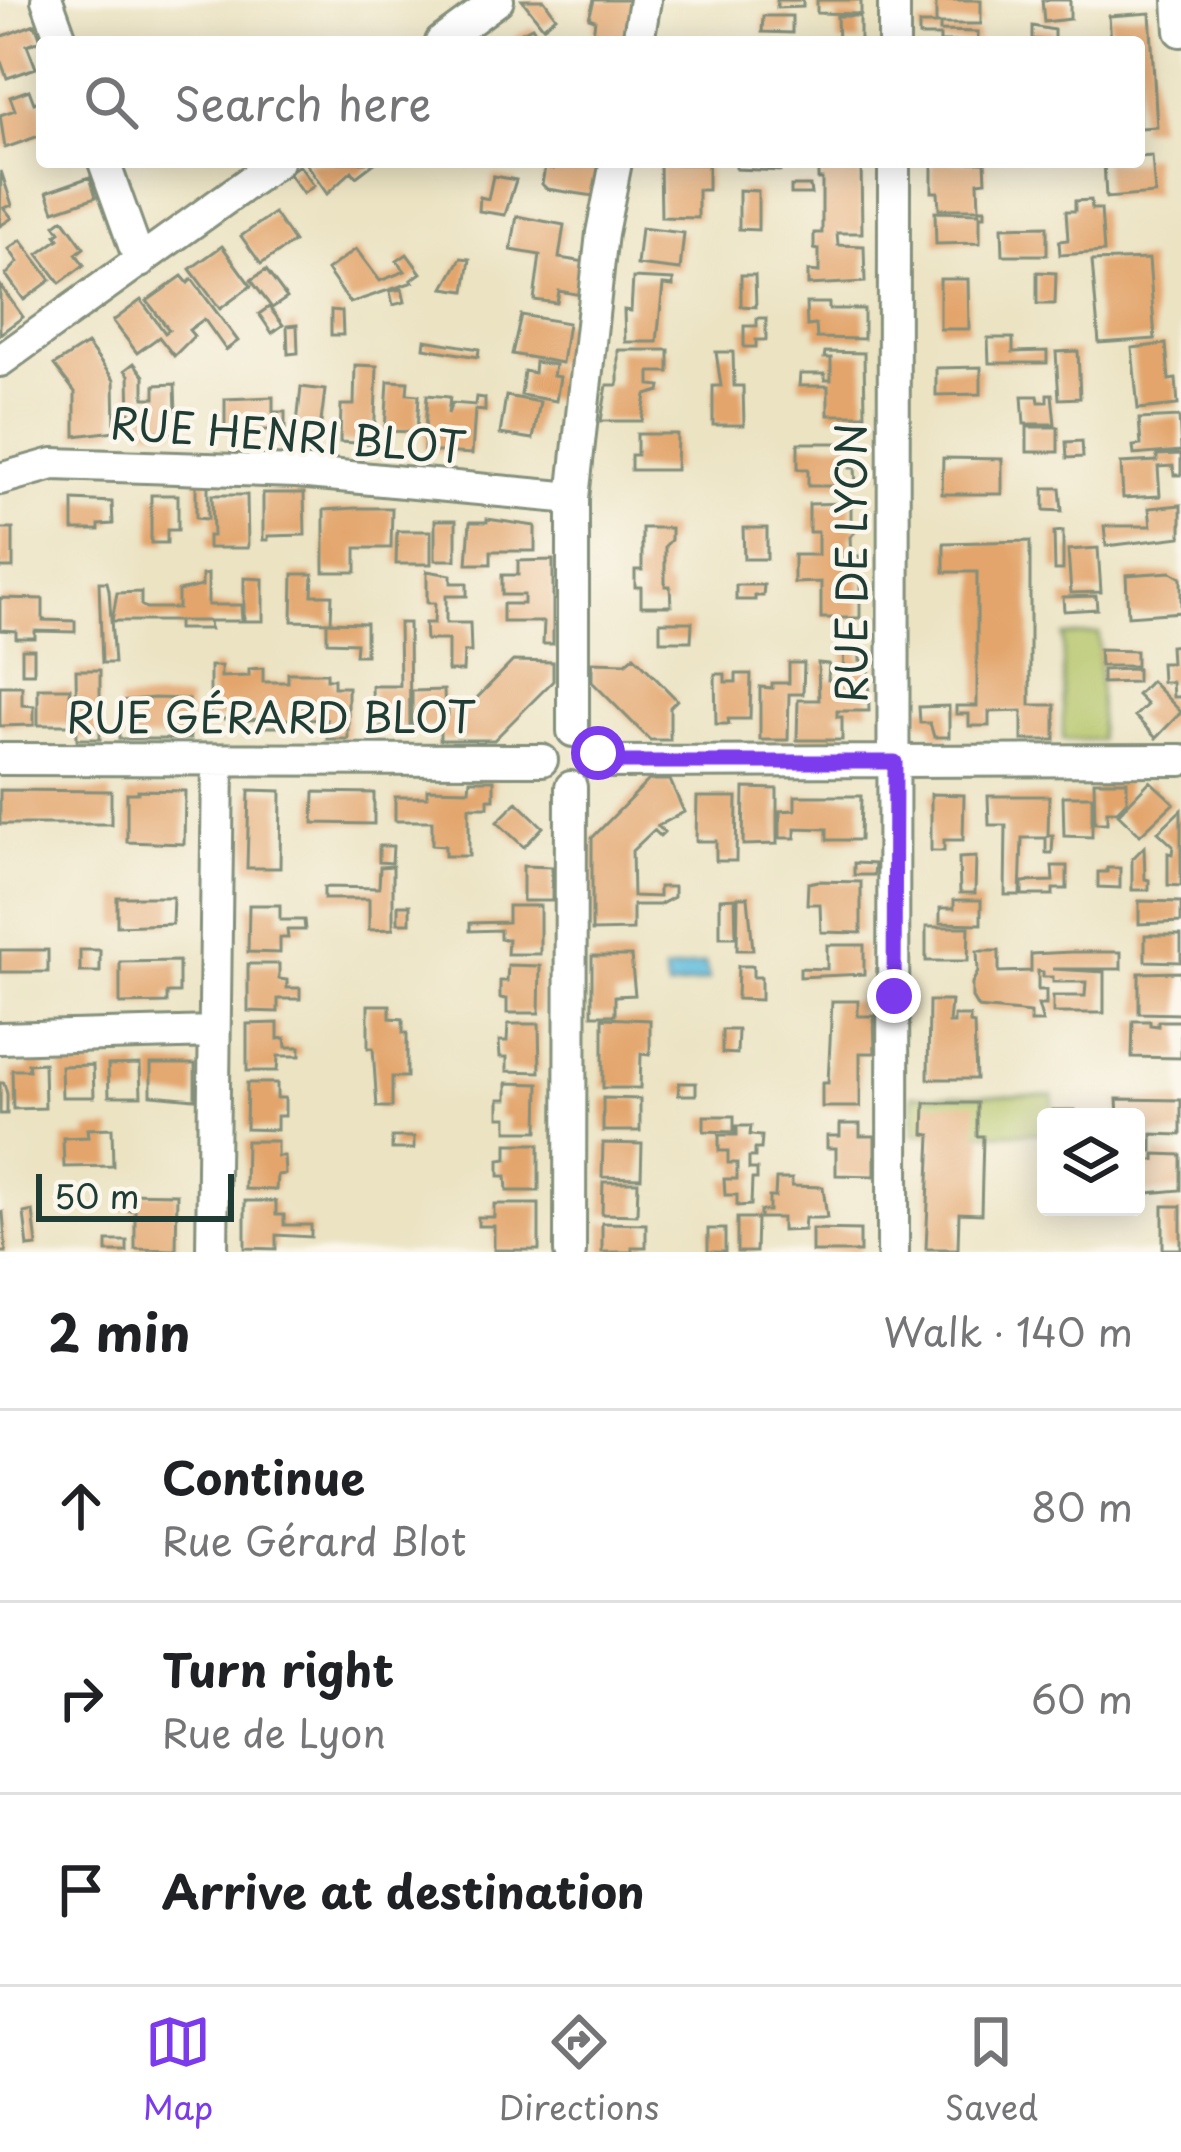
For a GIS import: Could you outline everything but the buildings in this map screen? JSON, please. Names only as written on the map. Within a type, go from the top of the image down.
[{"type":"street","points":[[47,0],[60,36]]},
{"type":"street","points":[[449,36],[498,0]]},
{"type":"street","points":[[639,36],[645,0]]},
{"type":"street","points":[[894,0],[894,36]]},
{"type":"street","points":[[1179,0],[1181,32]]},
{"type":"street","points":[[106,168],[140,262]]},
{"type":"street","points":[[0,361],[269,168]]},
{"type":"street","points":[[573,731],[573,498],[602,233],[615,168]]},
{"type":"street","name":"RUE DE LYON","points":[[893,1252],[894,168]]},
{"type":"street","name":"RUE HENRI BLOT","points":[[0,478],[53,464],[297,472],[573,498]]},
{"type":"street","points":[[573,731],[590,737],[599,762],[587,782],[572,787],[555,782],[542,760],[555,736],[573,731]]},
{"type":"street","name":"RUE GÉRARD BLOT","points":[[0,759],[542,760]]},
{"type":"street","points":[[212,1252],[218,760]]},
{"type":"street","points":[[599,762],[1181,760]]},
{"type":"street","points":[[570,1252],[572,787]]},
{"type":"street","points":[[0,1038],[214,1032]]},
{"type":"green space","points":[[1099,633],[1100,740],[1063,740],[1063,636]]},
{"type":"green space","points":[[913,1095],[1053,1095],[1053,1108],[1037,1108],[1037,1133],[914,1134]]},
{"type":"water","points":[[705,963],[709,980],[668,989],[664,972]]},
{"type":"route","points":[[598,753],[599,762],[895,762],[894,996]]}]
